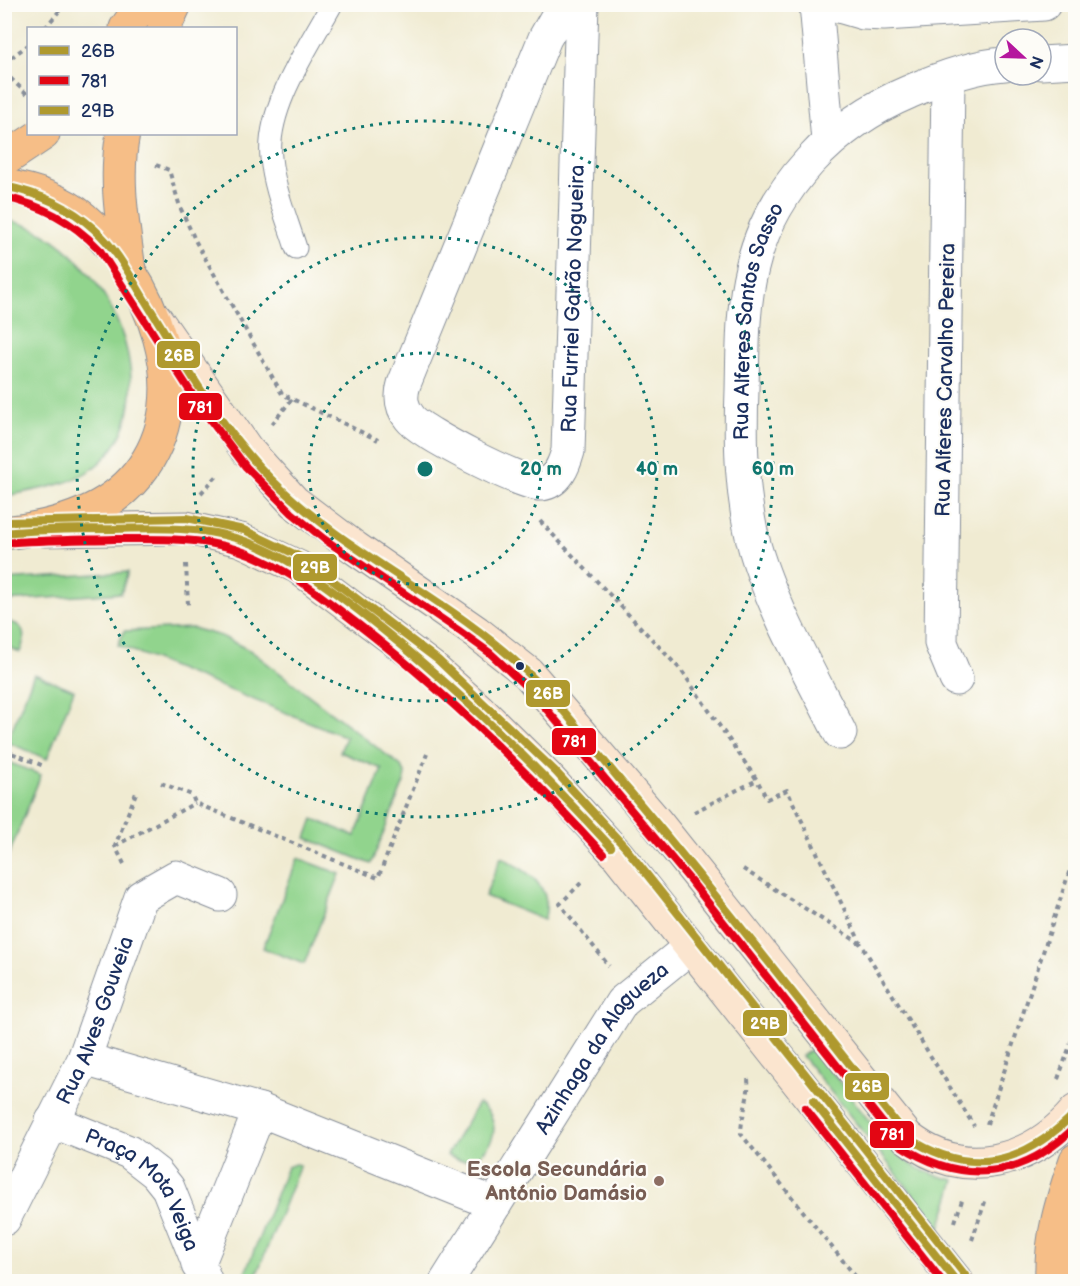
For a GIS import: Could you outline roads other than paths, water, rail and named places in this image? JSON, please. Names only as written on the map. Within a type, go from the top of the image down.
[{"type":"main road","points":[[127,27],[143,4]]},
{"type":"main road","points":[[164,27],[175,4]]},
{"type":"main road","points":[[4,160],[42,135]]},
{"type":"main road","points":[[123,135],[119,154],[119,190],[129,272]]},
{"type":"main road","points":[[4,186],[28,190],[45,196],[82,217],[107,241],[129,272],[148,307],[246,450],[288,495],[324,526],[476,632],[528,674],[656,822],[907,1137],[924,1150],[943,1159],[975,1163],[998,1160],[1027,1152],[1049,1137],[1076,1111]]},
{"type":"main road","points":[[38,530],[77,516],[113,497],[138,474],[152,451],[164,418],[168,391],[164,352],[148,307]]},
{"type":"main road","points":[[4,533],[38,530],[187,528],[241,540],[298,567],[432,668],[478,709],[548,778],[617,854],[957,1281]]},
{"type":"main road","points":[[1052,1281],[1051,1259],[1057,1217],[1076,1160]]},
{"type":"street","name":"Rua Furriel Galrão Nogueira","points":[[570,4],[557,17],[545,38],[404,384],[401,400],[408,417],[429,434],[520,480],[541,484],[550,481],[562,470],[568,451],[582,4]]},
{"type":"street","points":[[816,4],[828,141]]},
{"type":"street","points":[[832,4],[853,11],[884,14],[1044,4]]},
{"type":"street","points":[[1053,62],[1076,61]]},
{"type":"street","name":"Rua Alferes Santos Sasso","points":[[840,734],[778,605],[755,548],[744,486],[741,411],[743,332],[752,266],[762,238],[789,187],[828,141],[849,124],[894,98],[948,78],[993,67]]},
{"type":"street","name":"Rua Alferes Carvalho Pereira","points":[[948,78],[941,644],[956,679]]},
{"type":"street","name":"Rua Alves Gouveia","points":[[4,1219],[84,1059],[141,897],[177,877],[220,895]]},
{"type":"street","name":"Azinhaga da Alagueza","points":[[446,1281],[622,1002],[690,947]]},
{"type":"street","points":[[84,1059],[260,1110],[495,1204]]},
{"type":"street","name":"Praça Mota Veiga","points":[[202,1273],[260,1110]]},
{"type":"street","name":"Praça Mota Veiga","points":[[52,1120],[129,1152],[156,1173],[168,1188],[202,1273]]},
{"type":"lane","points":[[296,248],[275,182],[271,139],[274,119],[287,89],[332,4]]},
{"type":"place","name":"Escola Secundária António Damásio","points":[[659,1181]]}]
